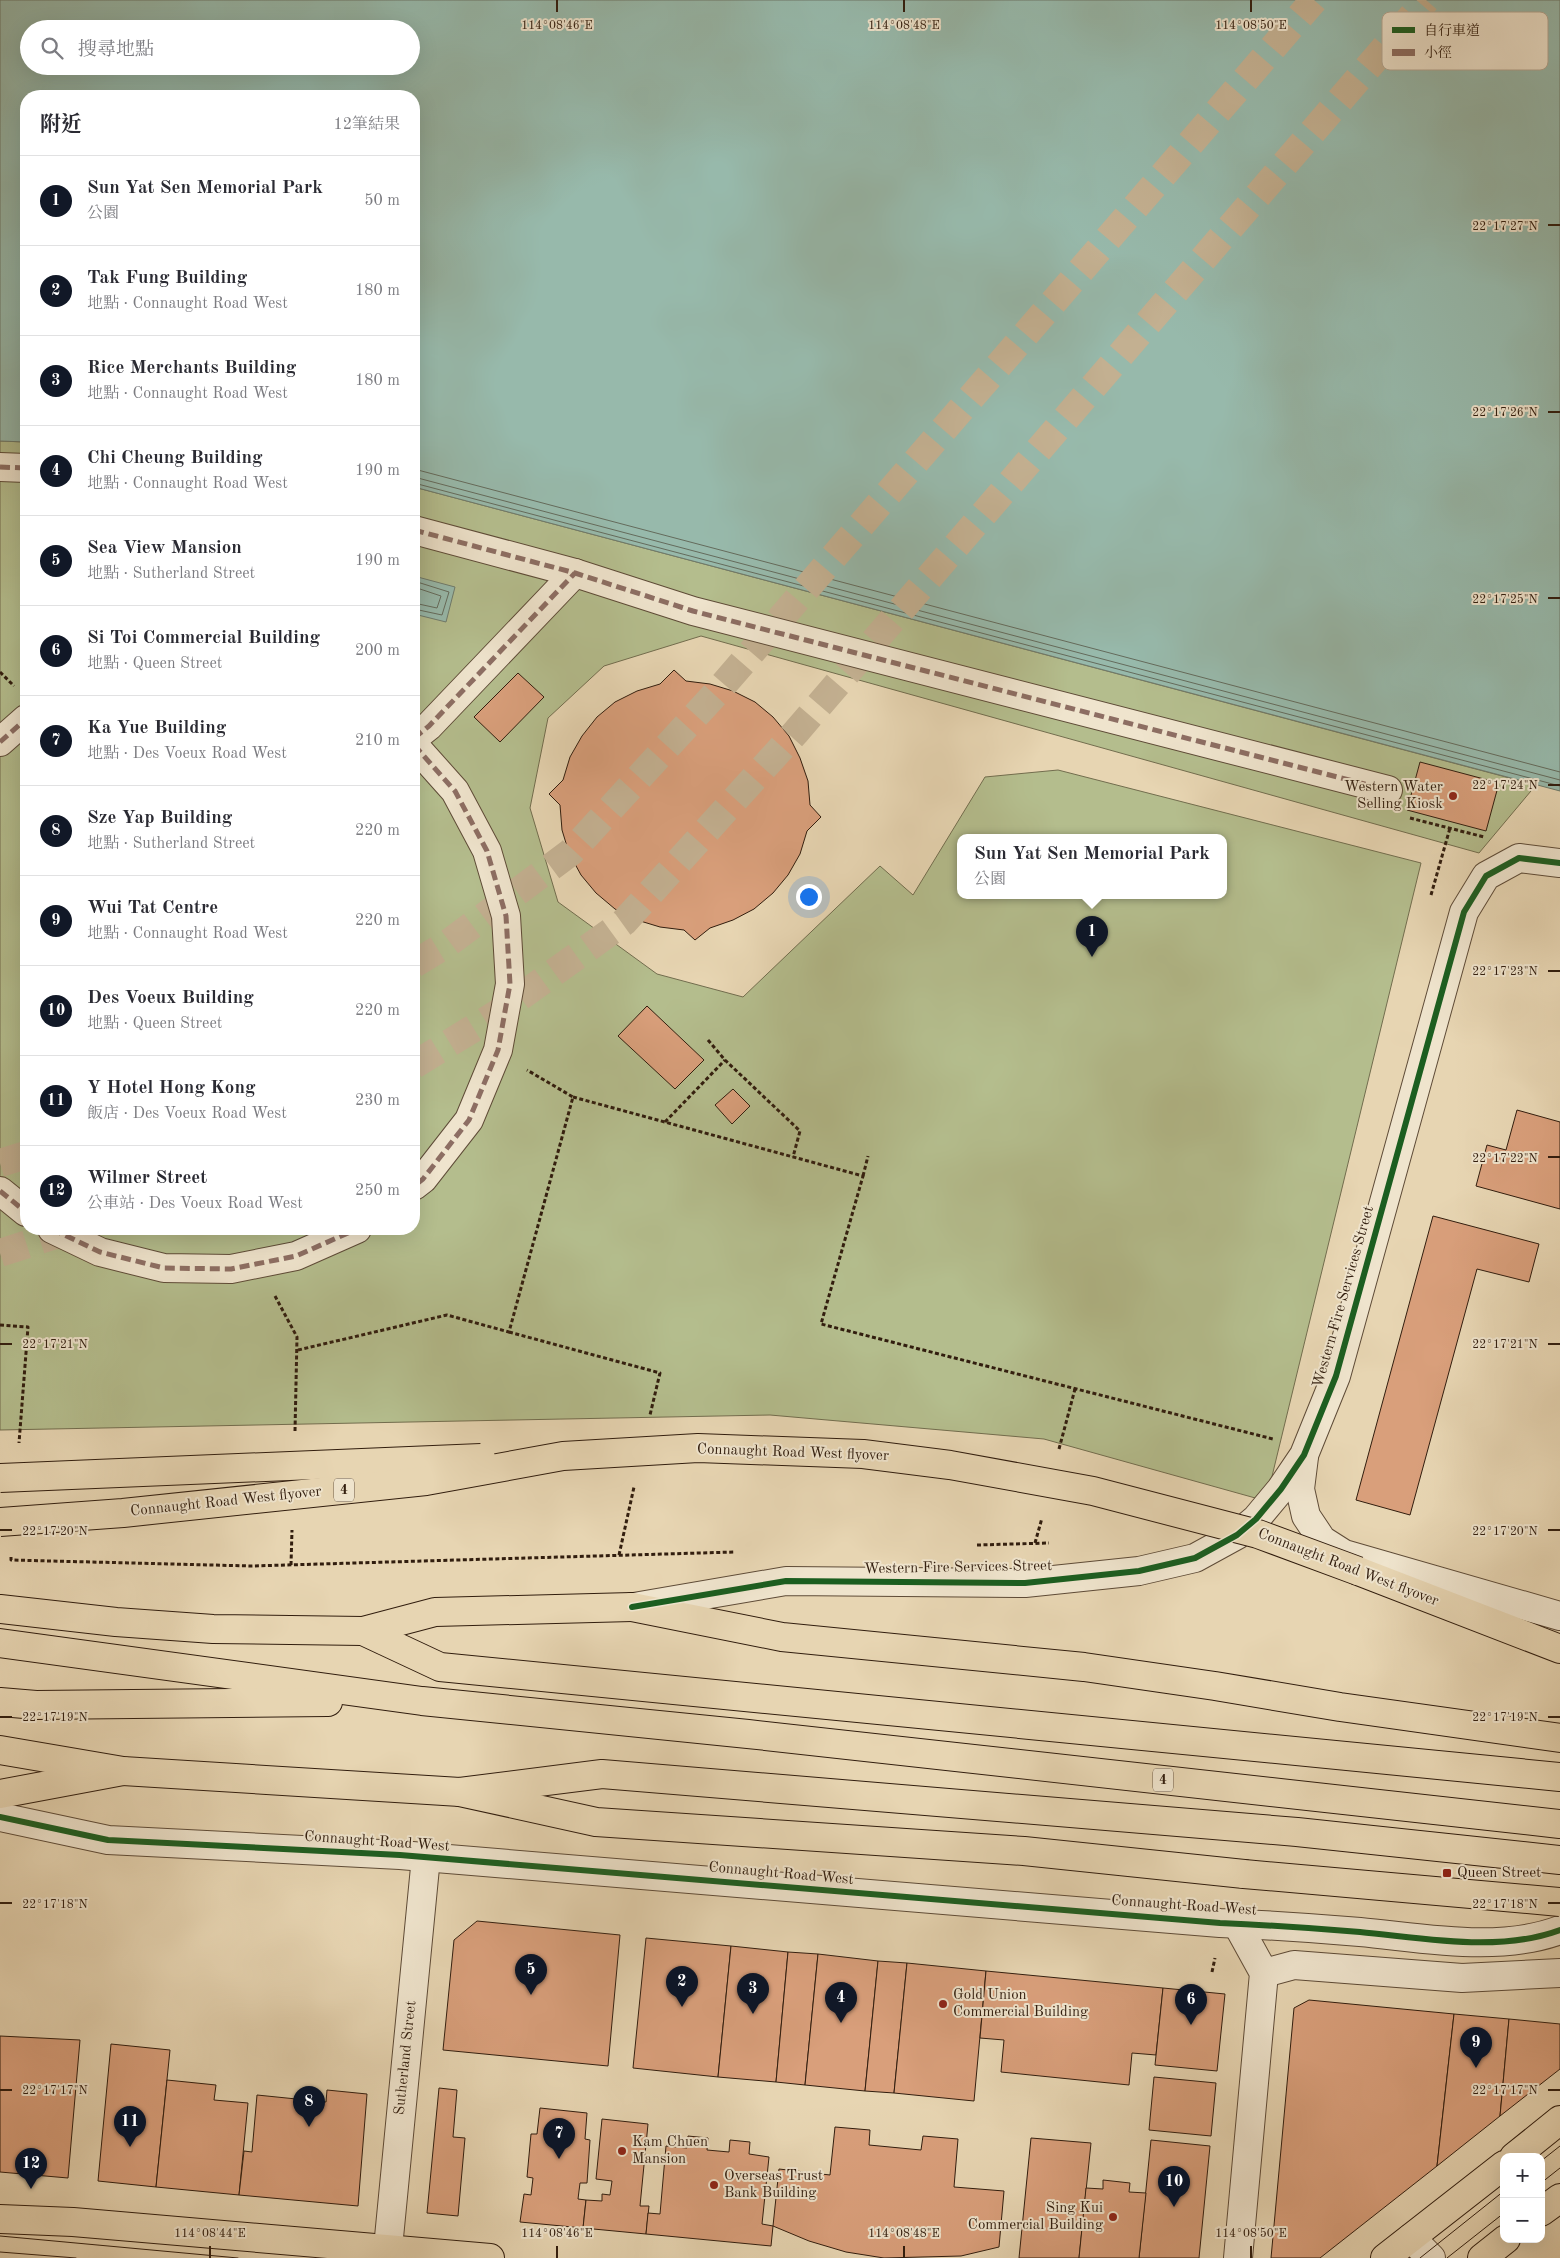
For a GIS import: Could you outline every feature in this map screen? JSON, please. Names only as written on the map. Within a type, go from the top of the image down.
[{"type":"main road","name":"Connaught Road West flyover","points":[[0,1522],[122,1513],[426,1481],[564,1456],[698,1448],[863,1454],[950,1464],[1092,1491],[1258,1534],[1560,1649]]},
{"type":"main road","points":[[0,1478],[420,1459],[564,1456]]},
{"type":"main road","points":[[0,1609],[116,1622],[213,1629],[363,1631],[435,1612],[632,1608],[782,1637],[1075,1666],[1215,1686],[1340,1708],[1560,1738]]},
{"type":"main road","points":[[363,1631],[440,1666],[1560,1777]]},
{"type":"main road","name":"4","points":[[0,1644],[422,1702],[748,1734],[1560,1824]]},
{"type":"main road","points":[[0,1702],[46,1705],[422,1702]]},
{"type":"main road","points":[[0,1750],[122,1771],[460,1792],[596,1822],[1024,1851],[1244,1874],[1560,1902]]},
{"type":"main road","points":[[0,1794],[122,1771]]},
{"type":"main road","points":[[460,1792],[602,1774],[1297,1832],[1560,1860]]},
{"type":"main road","points":[[1519,2153],[1560,2120]]},
{"type":"main road","points":[[1385,2258],[1500,2167]]},
{"type":"main road","points":[[1545,2209],[1560,2198]]},
{"type":"main road","points":[[0,2219],[72,2222],[387,2253],[490,2258]]},
{"type":"main road","points":[[1482,2258],[1501,2243]]},
{"type":"street","points":[[0,468],[20,468]]},
{"type":"street","points":[[420,532],[575,573],[693,611],[1388,790]]},
{"type":"street","points":[[420,733],[575,573]]},
{"type":"street","points":[[0,742],[20,724]]},
{"type":"street","points":[[420,752],[455,791],[487,851],[506,916],[510,984],[498,1050],[468,1120],[420,1181]]},
{"type":"street","name":"Western Fire Services Street","points":[[632,1608],[786,1581],[1025,1583],[1139,1571],[1195,1558],[1237,1535],[1256,1519],[1281,1489],[1304,1455],[1336,1376],[1464,912],[1486,876],[1518,858],[1560,863]]},
{"type":"street","points":[[0,1191],[20,1207]]},
{"type":"street","points":[[65,1235],[100,1252],[164,1268],[231,1269],[296,1256],[343,1235]]},
{"type":"street","name":"Western Fire Services Street","points":[[1304,1455],[1300,1489],[1306,1516],[1322,1540],[1344,1554],[1560,1616]]},
{"type":"street","name":"Connaught Road West","points":[[0,1817],[108,1840],[426,1857],[1238,1924],[1285,1925],[1459,1942],[1518,1939],[1560,1930]]},
{"type":"street","name":"Sutherland Street","points":[[387,2253],[426,1857]]},
{"type":"street","points":[[1238,1924],[1264,1973],[1238,2258]]},
{"type":"street","points":[[1264,1973],[1294,1964],[1462,1978],[1560,1973]]},
{"type":"street","points":[[1411,2238],[1431,2258]]},
{"type":"path","points":[[1388,790],[1400,816],[1488,838]]},
{"type":"path","points":[[1430,898],[1450,828]]},
{"type":"path","points":[[708,1040],[725,1060],[800,1131],[793,1157]]},
{"type":"path","points":[[498,1050],[516,1064],[574,1097],[863,1176]]},
{"type":"path","points":[[665,1122],[725,1060]]},
{"type":"path","points":[[509,1332],[574,1097]]},
{"type":"path","points":[[868,1156],[822,1324],[1277,1441]]},
{"type":"path","points":[[263,1262],[268,1284],[297,1337],[295,1438]]},
{"type":"path","points":[[298,1350],[447,1315],[660,1373],[649,1421]]},
{"type":"path","points":[[0,1325],[28,1327],[18,1453]]},
{"type":"path","points":[[619,1555],[636,1478]]},
{"type":"path","points":[[291,1565],[292,1526]]},
{"type":"path","points":[[976,1545],[1055,1542]]},
{"type":"path","points":[[11,1550],[11,1560],[291,1565],[738,1552]]},
{"type":"green space","points":[[0,441],[20,442],[20,1235],[420,1235],[420,489],[1536,785],[1479,853],[701,636],[604,666],[548,718],[530,808],[558,902],[657,974],[743,997],[880,866],[913,895],[985,777],[1058,770],[1421,863],[1266,1501],[1044,1439],[770,1415],[0,1430]]},
{"type":"water","points":[[0,0],[1560,0],[1560,791],[420,489],[420,90],[20,90],[20,442],[0,441]]},
{"type":"water","points":[[420,578],[455,587],[446,622],[420,616]]},
{"type":"building","points":[[674,670],[686,681],[710,684],[733,691],[755,702],[773,717],[789,736],[800,758],[808,781],[810,805],[821,817],[807,831],[800,854],[788,875],[773,893],[754,909],[733,920],[710,928],[695,940],[684,930],[660,927],[637,920],[615,909],[596,893],[581,875],[569,853],[562,830],[560,805],[549,794],[563,780],[570,757],[582,736],[597,717],[615,702],[637,691],[660,684]]},
{"type":"building","points":[[518,673],[544,697],[500,742],[474,717]]},
{"type":"building","name":"Western Water Selling Kiosk","points":[[1420,762],[1499,783],[1486,831],[1407,810]]},
{"type":"building","points":[[647,1006],[704,1060],[675,1089],[618,1036]]},
{"type":"building","points":[[733,1089],[750,1106],[732,1124],[715,1105]]},
{"type":"building","points":[[1517,1110],[1560,1122],[1560,1209],[1476,1186],[1487,1145],[1506,1150]]},
{"type":"building","points":[[1433,1216],[1539,1244],[1529,1282],[1477,1269],[1410,1515],[1356,1500]]},
{"type":"building","points":[[477,1921],[620,1935],[608,2066],[443,2050],[454,1940]]},
{"type":"building","points":[[646,1938],[731,1946],[718,2077],[633,2068]]},
{"type":"building","points":[[731,1946],[788,1952],[776,2082],[718,2077]]},
{"type":"building","points":[[788,1952],[818,1954],[805,2085],[776,2082]]},
{"type":"building","points":[[818,1954],[878,1961],[865,2091],[805,2085]]},
{"type":"building","points":[[878,1961],[907,1963],[894,2093],[865,2091]]},
{"type":"building","name":"Gold Union Commercial Building","points":[[907,1963],[986,1971],[974,2101],[894,2093]]},
{"type":"building","points":[[986,1971],[1163,1988],[1156,2055],[1132,2053],[1129,2085],[1001,2072],[1004,2040],[980,2038]]},
{"type":"building","points":[[1163,1988],[1225,1994],[1217,2071],[1155,2065]]},
{"type":"building","points":[[1309,2000],[1454,2014],[1437,2166],[1320,2258],[1271,2258],[1294,2008]]},
{"type":"building","points":[[1454,2014],[1509,2019],[1500,2116],[1437,2166]]},
{"type":"building","points":[[1509,2019],[1560,2024],[1560,2069],[1500,2116]]},
{"type":"building","points":[[0,2036],[80,2040],[68,2178],[0,2172]]},
{"type":"building","points":[[111,2044],[170,2050],[156,2187],[98,2181]]},
{"type":"building","points":[[1154,2077],[1216,2083],[1211,2136],[1149,2130]]},
{"type":"building","points":[[167,2080],[216,2085],[214,2100],[248,2103],[239,2195],[156,2187]]},
{"type":"building","points":[[439,2088],[457,2090],[453,2137],[465,2138],[458,2216],[427,2213]]},
{"type":"building","points":[[327,2090],[367,2094],[358,2206],[239,2195],[244,2151],[252,2152],[257,2095],[326,2102]]},
{"type":"building","points":[[540,2108],[587,2113],[585,2139],[590,2140],[587,2183],[580,2183],[578,2199],[586,2200],[583,2228],[520,2222],[524,2194],[531,2195],[533,2178],[527,2177],[531,2134],[537,2134]]},
{"type":"building","name":"Kam Chuen Mansion","points":[[602,2119],[648,2124],[640,2206],[649,2206],[646,2234],[583,2228],[586,2200],[602,2201],[602,2194],[610,2195],[612,2181],[596,2179]]},
{"type":"building","points":[[835,2127],[870,2130],[869,2145],[921,2150],[923,2136],[958,2139],[954,2187],[1004,2191],[999,2247],[961,2256],[884,2258],[846,2252],[809,2241],[773,2226],[779,2169],[830,2175]]},
{"type":"building","name":"Overseas Trust Bank Building","points":[[688,2136],[708,2138],[707,2150],[729,2152],[730,2140],[750,2142],[749,2154],[769,2157],[762,2224],[773,2226],[771,2246],[646,2234],[648,2213],[660,2214],[666,2146],[687,2148]]},
{"type":"building","points":[[1031,2138],[1091,2143],[1079,2258],[1019,2258]]},
{"type":"building","points":[[1151,2140],[1210,2146],[1199,2258],[1139,2258]]},
{"type":"building","name":"Sing Kui Commercial Building","points":[[1103,2180],[1130,2183],[1129,2192],[1146,2193],[1139,2258],[1079,2258],[1086,2188],[1103,2189]]},
{"type":"tunnel","points":[[420,960],[447,944],[571,852],[718,691],[1314,0]]},
{"type":"tunnel","points":[[1416,12],[1426,0]]},
{"type":"tunnel","points":[[420,1061],[495,1015],[624,922],[796,732],[1382,51]]},
{"type":"tunnel","points":[[0,1163],[20,1157]]},
{"type":"tunnel","points":[[0,1253],[56,1235]]},
{"type":"tram line","points":[[1545,2158],[1560,2146]]},
{"type":"tram line","points":[[1545,2180],[1560,2168]]},
{"type":"tram line","points":[[1420,2258],[1500,2194]]},
{"type":"tram line","points":[[1447,2258],[1500,2216]]},
{"type":"tram line","points":[[0,2236],[238,2258]]},
{"type":"tram line","points":[[0,2252],[76,2258]]},
{"type":"marked path","points":[[0,467],[20,468]]},
{"type":"marked path","points":[[420,532],[575,573],[693,611],[1388,790]]},
{"type":"marked path","points":[[420,733],[575,573]]},
{"type":"marked path","points":[[0,742],[20,724]]},
{"type":"marked path","points":[[420,752],[455,791],[487,851],[506,916],[510,984],[498,1050],[469,1120],[420,1181]]},
{"type":"marked path","points":[[0,1191],[20,1207]]},
{"type":"marked path","points":[[65,1235],[100,1252],[164,1268],[231,1269],[296,1256],[343,1235]]},
{"type":"cycle path","points":[[632,1607],[786,1581],[1025,1583],[1139,1571],[1195,1558],[1237,1535],[1256,1519],[1281,1489],[1304,1455],[1336,1376],[1464,912],[1486,876],[1519,858],[1560,863]]},
{"type":"cycle path","points":[[0,1817],[108,1840],[400,1855],[1461,1942],[1512,1941],[1560,1930]]},
{"type":"place","name":"Western Water Selling Kiosk","points":[[1453,796]]},
{"type":"place","name":"Sun Yat Sen Memorial Park","points":[[1092,957]]},
{"type":"place","name":"Queen Street","points":[[1447,1873]]},
{"type":"place","name":"Sea View Mansion","points":[[531,1995]]},
{"type":"place","name":"Gold Union Commercial Building","points":[[943,2004]]},
{"type":"place","name":"Tak Fung Building","points":[[682,2007]]},
{"type":"place","name":"Rice Merchants Building","points":[[753,2014]]},
{"type":"place","name":"Chi Cheung Building","points":[[841,2023]]},
{"type":"place","name":"Si Toi Commercial Building","points":[[1191,2025]]},
{"type":"place","name":"Wui Tat Centre","points":[[1476,2068]]},
{"type":"place","name":"Sze Yap Building","points":[[309,2127]]},
{"type":"place","name":"Y Hotel Hong Kong","points":[[130,2147]]},
{"type":"place","name":"Kam Chuen Mansion","points":[[622,2151]]},
{"type":"place","name":"Ka Yue Building","points":[[559,2159]]},
{"type":"place","name":"Overseas Trust Bank Building","points":[[714,2185]]},
{"type":"place","name":"Wilmer Street","points":[[31,2189]]},
{"type":"place","name":"Des Voeux Building","points":[[1174,2207]]},
{"type":"place","name":"Sing Kui Commercial Building","points":[[1113,2217]]}]
